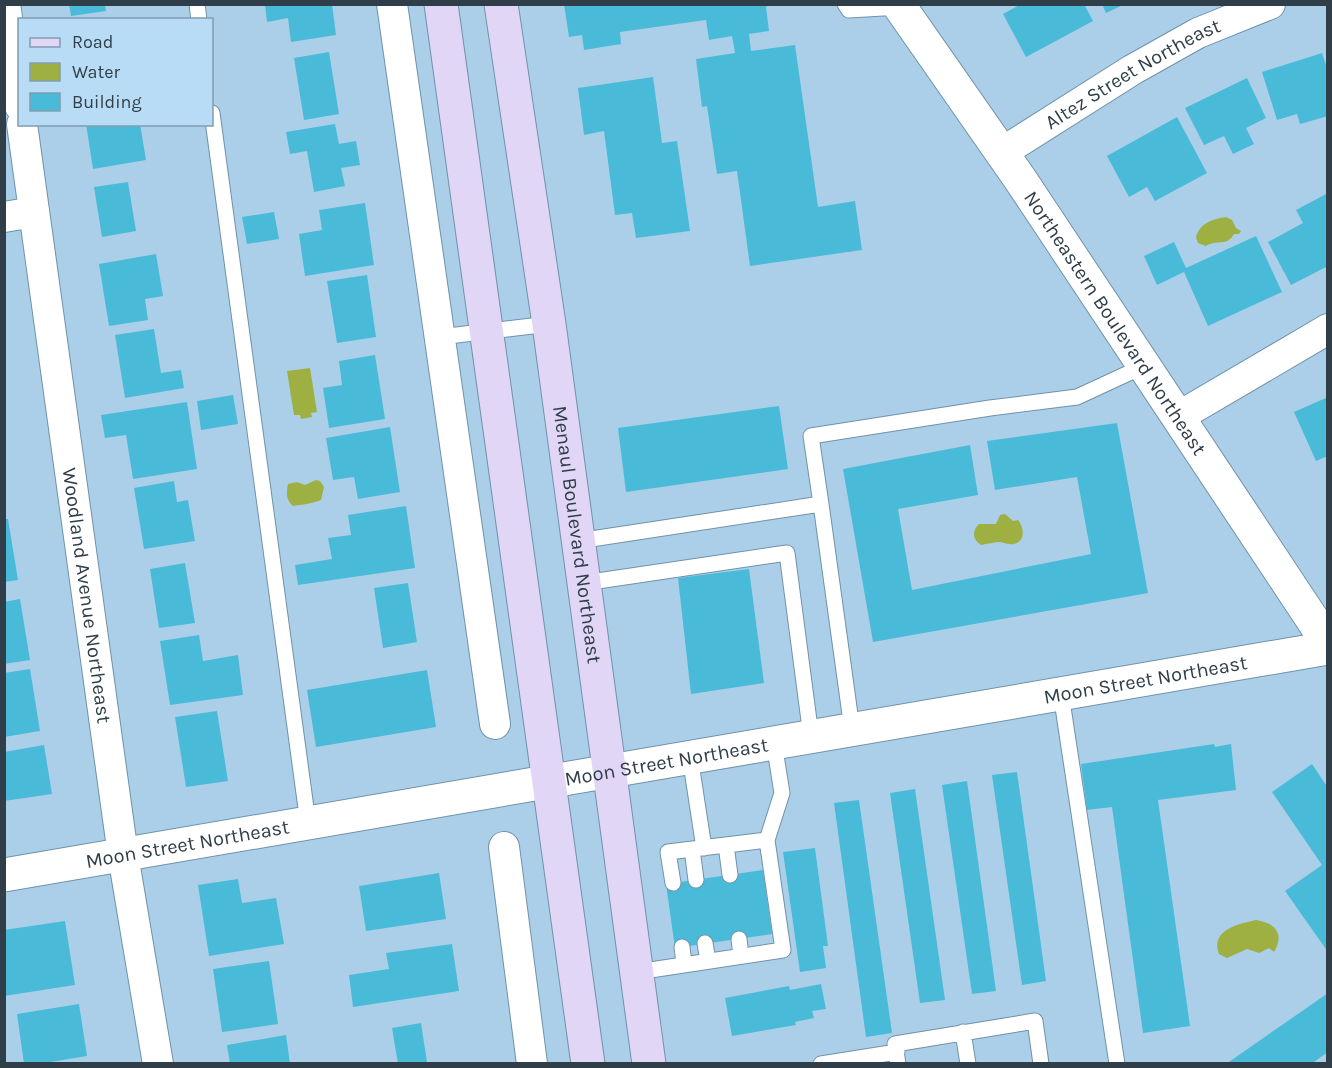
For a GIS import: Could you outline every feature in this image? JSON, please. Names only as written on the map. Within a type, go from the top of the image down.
[{"type":"main road","points":[[441,4],[588,1064]]},
{"type":"main road","name":"Menaul Boulevard Northeast","points":[[501,4],[549,324],[649,1064]]},
{"type":"street","points":[[5,4],[18,92]]},
{"type":"street","points":[[392,4],[495,724]]},
{"type":"street","name":"Altez Street Northeast","points":[[1001,153],[1141,64],[1198,33],[1270,4]]},
{"type":"street","name":"Northeastern Boulevard Northeast","points":[[899,6],[1001,153],[1328,643]]},
{"type":"street","name":"Woodland Avenue Northeast","points":[[22,126],[123,855],[158,1064]]},
{"type":"street","points":[[4,217],[34,212]]},
{"type":"street","points":[[1178,417],[1328,329]]},
{"type":"street","name":"Moon Street Northeast","points":[[4,875],[1328,648]]},
{"type":"street","points":[[504,847],[532,1064]]},
{"type":"lane","points":[[845,4],[849,10],[899,6]]},
{"type":"lane","points":[[213,120],[308,823]]},
{"type":"lane","points":[[440,337],[549,324]]},
{"type":"lane","points":[[852,729],[811,436],[1077,397],[1144,366]]},
{"type":"lane","points":[[578,541],[821,504]]},
{"type":"lane","points":[[584,583],[787,553],[811,736]]},
{"type":"lane","points":[[1061,694],[1117,1064]]},
{"type":"lane","points":[[637,972],[783,950],[767,840],[782,793],[774,743]]},
{"type":"lane","points":[[690,758],[698,849],[696,880]]},
{"type":"lane","points":[[673,883],[668,852],[767,840]]},
{"type":"lane","points":[[726,845],[730,875]]},
{"type":"lane","points":[[739,939],[741,956]]},
{"type":"lane","points":[[705,943],[708,961]]},
{"type":"lane","points":[[682,947],[684,964]]},
{"type":"lane","points":[[821,1064],[898,1058],[895,1044],[1035,1021],[1041,1064]]},
{"type":"lane","points":[[963,1032],[968,1064]]},
{"type":"water","points":[[1226,217],[1232,220],[1236,228],[1241,231],[1239,234],[1234,234],[1225,242],[1206,246],[1198,243],[1196,237],[1204,225]]},
{"type":"water","points":[[310,368],[317,412],[311,413],[312,417],[301,419],[300,415],[294,415],[287,371]]},
{"type":"water","points":[[316,480],[320,481],[324,487],[321,500],[293,506],[287,496],[288,484],[297,482],[305,485]]},
{"type":"water","points":[[1005,514],[1013,521],[1018,520],[1020,523],[1023,530],[1021,540],[1012,544],[1000,542],[981,545],[978,543],[974,535],[979,524],[996,524],[1000,515]]},
{"type":"water","points":[[1256,920],[1273,926],[1276,930],[1278,939],[1274,952],[1269,948],[1259,953],[1247,949],[1227,958],[1219,954],[1218,939],[1222,934],[1234,926]]},
{"type":"building","points":[[69,4],[105,4],[106,11],[71,16]]},
{"type":"building","points":[[265,4],[332,4],[336,35],[291,42],[288,18],[267,22]]},
{"type":"building","points":[[564,4],[770,4],[766,7],[769,31],[749,34],[751,51],[795,45],[818,207],[855,201],[862,250],[750,266],[737,171],[717,174],[707,106],[702,107],[696,59],[735,53],[732,36],[709,40],[706,20],[620,32],[621,44],[584,50],[582,35],[569,37]]},
{"type":"building","points":[[1021,4],[1084,4],[1093,21],[1026,57],[1003,14]]},
{"type":"building","points":[[1102,4],[1125,4],[1106,13]]},
{"type":"building","points":[[329,52],[339,114],[304,120],[294,58]]},
{"type":"building","points":[[1322,53],[1328,71],[1328,116],[1300,124],[1297,114],[1277,120],[1262,72]]},
{"type":"building","points":[[653,77],[662,143],[677,141],[690,231],[636,238],[632,213],[615,215],[604,131],[584,135],[578,88]]},
{"type":"building","points":[[1247,78],[1266,118],[1246,128],[1254,144],[1233,154],[1224,136],[1204,145],[1185,108]]},
{"type":"building","points":[[1177,117],[1207,173],[1155,201],[1147,187],[1129,197],[1107,156]]},
{"type":"building","points":[[335,124],[339,144],[356,141],[360,165],[341,168],[345,186],[314,192],[307,151],[290,154],[286,132]]},
{"type":"building","points":[[86,126],[140,126],[146,160],[93,169]]},
{"type":"building","points":[[128,182],[136,231],[102,237],[94,187]]},
{"type":"building","points":[[1328,193],[1328,266],[1291,285],[1268,242],[1303,223],[1296,210]]},
{"type":"building","points":[[365,203],[374,265],[305,276],[299,234],[322,230],[319,210]]},
{"type":"building","points":[[274,212],[279,239],[247,244],[242,217]]},
{"type":"building","points":[[1256,236],[1282,292],[1208,326],[1184,272],[1157,285],[1144,256],[1174,242],[1186,268]]},
{"type":"building","points":[[156,254],[163,296],[145,299],[148,320],[109,326],[99,264]]},
{"type":"building","points":[[367,275],[376,337],[337,343],[327,281]]},
{"type":"building","points":[[154,329],[161,373],[181,370],[184,388],[125,398],[115,335]]},
{"type":"building","points":[[375,355],[385,419],[329,428],[323,388],[342,385],[339,361]]},
{"type":"building","points":[[233,395],[238,424],[201,430],[197,401]]},
{"type":"building","points":[[1328,397],[1328,456],[1316,461],[1294,412]]},
{"type":"building","points":[[187,402],[197,469],[133,479],[126,435],[105,438],[101,415]]},
{"type":"building","points":[[779,406],[788,469],[626,492],[618,428]]},
{"type":"building","points":[[1117,423],[1148,593],[873,642],[843,469],[970,445],[978,495],[898,509],[912,590],[1091,554],[1077,477],[995,490],[987,441]]},
{"type":"building","points":[[390,427],[400,492],[358,499],[354,477],[333,480],[326,438]]},
{"type":"building","points":[[174,481],[177,502],[188,500],[195,541],[144,549],[134,488]]},
{"type":"building","points":[[406,506],[415,568],[298,585],[295,565],[332,559],[328,538],[351,535],[348,515]]},
{"type":"building","points":[[4,519],[8,519],[18,580],[4,582]]},
{"type":"building","points":[[185,563],[195,623],[159,628],[150,569]]},
{"type":"building","points":[[749,569],[764,683],[691,694],[678,578]]},
{"type":"building","points":[[408,583],[417,642],[383,648],[374,588]]},
{"type":"building","points":[[20,599],[30,660],[4,664],[4,602]]},
{"type":"building","points":[[199,635],[203,661],[238,655],[243,695],[170,705],[160,641]]},
{"type":"building","points":[[30,669],[40,731],[4,737],[4,673]]},
{"type":"building","points":[[427,670],[436,727],[316,747],[307,690]]},
{"type":"building","points":[[217,711],[228,781],[186,787],[175,717]]},
{"type":"building","points":[[1214,744],[1215,747],[1231,744],[1236,790],[1158,800],[1190,1026],[1143,1033],[1112,807],[1087,810],[1081,764]]},
{"type":"building","points":[[44,745],[52,794],[4,801],[4,752]]},
{"type":"building","points":[[1312,764],[1328,788],[1328,952],[1285,891],[1322,865],[1272,792]]},
{"type":"building","points":[[1017,772],[1046,981],[1022,985],[992,775]]},
{"type":"building","points":[[967,781],[996,991],[972,994],[942,785]]},
{"type":"building","points":[[915,789],[945,1000],[920,1003],[890,793]]},
{"type":"building","points":[[859,800],[892,1033],[866,1037],[834,803]]},
{"type":"building","points":[[815,848],[828,946],[823,946],[826,968],[800,972],[783,852]]},
{"type":"building","points":[[763,870],[772,934],[675,948],[666,884]]},
{"type":"building","points":[[439,873],[446,919],[366,931],[359,886]]},
{"type":"building","points":[[238,879],[242,903],[276,898],[284,944],[209,956],[198,885]]},
{"type":"building","points":[[65,921],[75,985],[4,996],[4,930]]},
{"type":"building","points":[[452,944],[459,991],[353,1007],[349,975],[389,969],[386,953]]},
{"type":"building","points":[[269,961],[278,1024],[222,1032],[213,969]]},
{"type":"building","points":[[821,984],[826,1009],[812,1011],[814,1018],[795,1022],[796,1025],[732,1036],[725,998],[789,986],[790,990]]},
{"type":"building","points":[[1328,993],[1328,1052],[1311,1064],[1226,1064]]},
{"type":"building","points":[[79,1004],[87,1056],[24,1064],[17,1014]]},
{"type":"building","points":[[421,1023],[427,1062],[398,1064],[392,1028]]},
{"type":"building","points":[[286,1035],[290,1064],[230,1064],[227,1045]]}]
